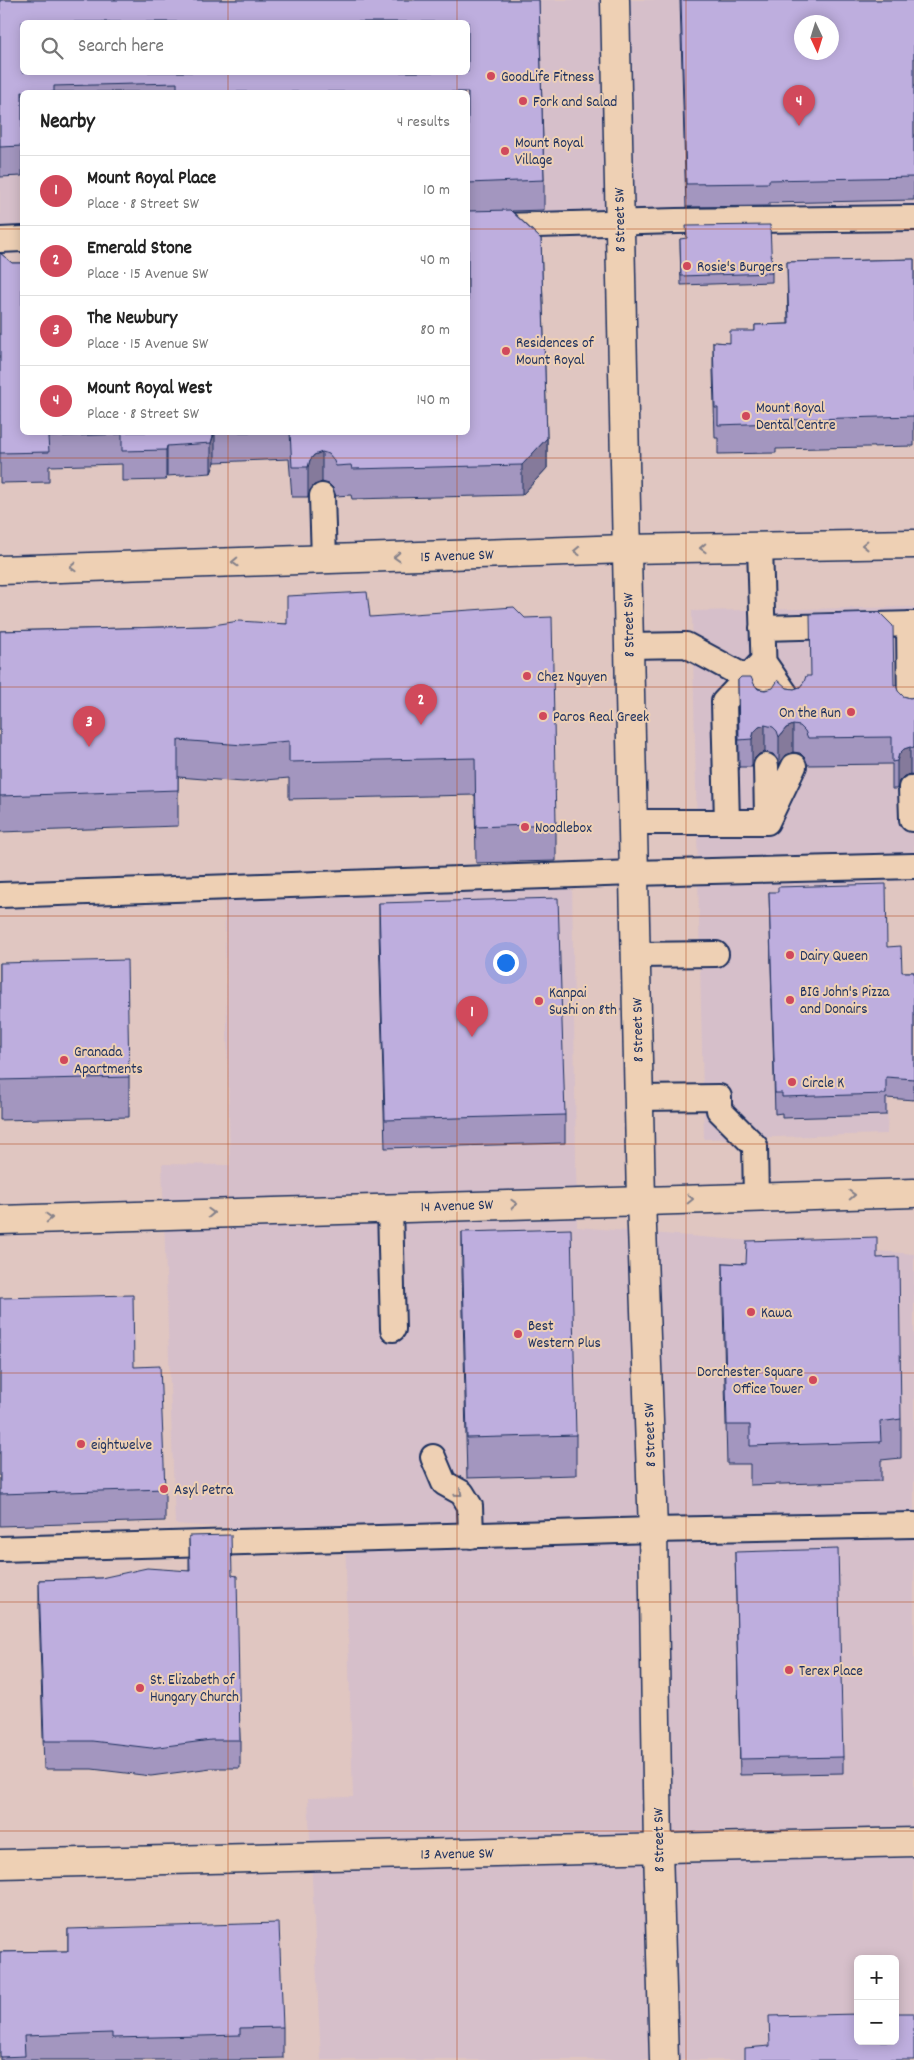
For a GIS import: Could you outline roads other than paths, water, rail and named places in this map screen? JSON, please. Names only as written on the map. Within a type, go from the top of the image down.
[{"type":"street","name":"8 Street SW","points":[[615,0],[641,1200],[653,1530],[658,1848],[664,2060]]},
{"type":"street","name":"15 Avenue SW","points":[[0,570],[626,549],[914,544]]},
{"type":"street","name":"14 Avenue SW","points":[[0,1220],[914,1193]]},
{"type":"street","name":"13 Avenue SW","points":[[0,1864],[914,1842]]},
{"type":"lane","points":[[470,228],[619,223],[914,218]]},
{"type":"lane","points":[[0,240],[20,239]]},
{"type":"lane","points":[[322,496],[324,559]]},
{"type":"lane","points":[[760,547],[765,704]]},
{"type":"lane","points":[[762,628],[911,624],[910,712]]},
{"type":"lane","points":[[628,646],[686,645],[747,678]]},
{"type":"lane","points":[[727,822],[724,702],[764,661]]},
{"type":"lane","points":[[764,661],[792,703]]},
{"type":"lane","points":[[766,766],[767,822]]},
{"type":"lane","points":[[767,822],[794,766]]},
{"type":"lane","points":[[911,788],[913,819]]},
{"type":"lane","points":[[633,822],[767,822]]},
{"type":"lane","points":[[0,894],[634,873],[914,866]]},
{"type":"lane","points":[[636,955],[716,954]]},
{"type":"lane","points":[[639,1098],[719,1097],[719,1110],[755,1146],[756,1198]]},
{"type":"lane","points":[[390,1208],[393,1329]]},
{"type":"lane","points":[[433,1457],[444,1483],[462,1493],[470,1506],[471,1536]]},
{"type":"lane","points":[[0,1549],[653,1530],[914,1526]]},
{"type":"place","name":"GoodLife Fitness","points":[[491,76]]},
{"type":"place","name":"Fork and Salad","points":[[523,101]]},
{"type":"place","name":"Mount Royal West","points":[[799,126]]},
{"type":"place","name":"Mount Royal Village","points":[[505,151]]},
{"type":"place","name":"Rosie's Burgers","points":[[687,266]]},
{"type":"place","name":"Residences of Mount Royal","points":[[506,351]]},
{"type":"place","name":"Mount Royal Dental Centre","points":[[746,416]]},
{"type":"place","name":"Chez Nguyen","points":[[527,676]]},
{"type":"place","name":"On the Run","points":[[851,712]]},
{"type":"place","name":"Paros Real Greek","points":[[543,716]]},
{"type":"place","name":"Emerald Stone","points":[[421,725]]},
{"type":"place","name":"The Newbury","points":[[89,747]]},
{"type":"place","name":"Noodlebox","points":[[525,827]]},
{"type":"place","name":"Dairy Queen","points":[[790,955]]},
{"type":"place","name":"BIG John's Pizza and Donairs","points":[[790,1000]]},
{"type":"place","name":"Kanpai Sushi on 8th","points":[[539,1001]]},
{"type":"place","name":"Mount Royal Place","points":[[472,1037]]},
{"type":"place","name":"Granada Apartments","points":[[64,1060]]},
{"type":"place","name":"Circle K","points":[[792,1082]]},
{"type":"place","name":"Kawa","points":[[751,1312]]},
{"type":"place","name":"Best Western Plus","points":[[518,1334]]},
{"type":"place","name":"Dorchester Square Office Tower","points":[[813,1380]]},
{"type":"place","name":"eightwelve","points":[[81,1444]]},
{"type":"place","name":"Asyl Petra","points":[[164,1489]]},
{"type":"place","name":"Terex Place","points":[[789,1670]]},
{"type":"place","name":"St. Elizabeth of Hungary Church","points":[[140,1688]]}]
